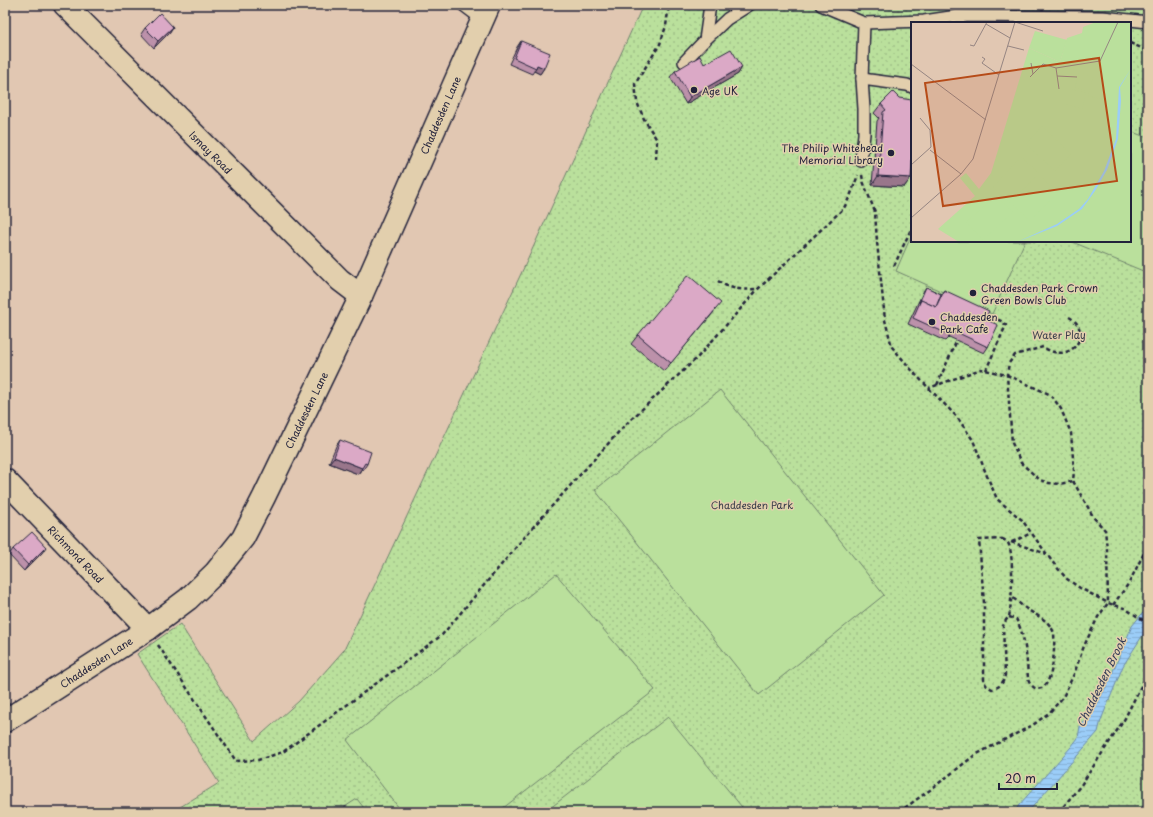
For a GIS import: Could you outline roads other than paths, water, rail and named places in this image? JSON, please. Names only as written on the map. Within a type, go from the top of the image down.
[{"type":"street","name":"Ismay Road","points":[[65,5],[340,280],[360,296]]},
{"type":"street","name":"Chaddesden Lane","points":[[5,721],[148,629],[188,599],[215,573],[243,538],[360,296],[486,13]]},
{"type":"street","name":"Richmond Road","points":[[5,480],[148,629]]},
{"type":"lane","points":[[463,5],[486,13]]},
{"type":"lane","points":[[705,40],[710,5]]},
{"type":"lane","points":[[684,62],[727,19],[749,5]]},
{"type":"lane","points":[[821,5],[864,23],[924,21],[957,16],[1023,16],[1148,22]]},
{"type":"lane","points":[[861,160],[864,134],[862,79],[864,23]]},
{"type":"lane","points":[[862,79],[911,87]]},
{"type":"water","points":[[1148,608],[1148,627],[1123,666],[1101,720],[1098,732],[1028,812],[1015,812],[1019,805],[1078,738],[1080,726],[1087,719],[1102,695],[1132,626]]},
{"type":"place","name":"Age UK","points":[[694,90]]},
{"type":"place","name":"The Philip Whitehead Memorial Library","points":[[891,153]]},
{"type":"place","name":"Chaddesden Park Crown Green Bowls Club","points":[[973,293]]},
{"type":"place","name":"Chaddesden Park Cafe","points":[[932,322]]},
{"type":"park label","name":"Water Play","points":[[1059,334]]},
{"type":"park label","name":"Chaddesden Park","points":[[752,504]]},
{"type":"water label","name":"Chaddesden Brook","points":[[1101,682]]}]
